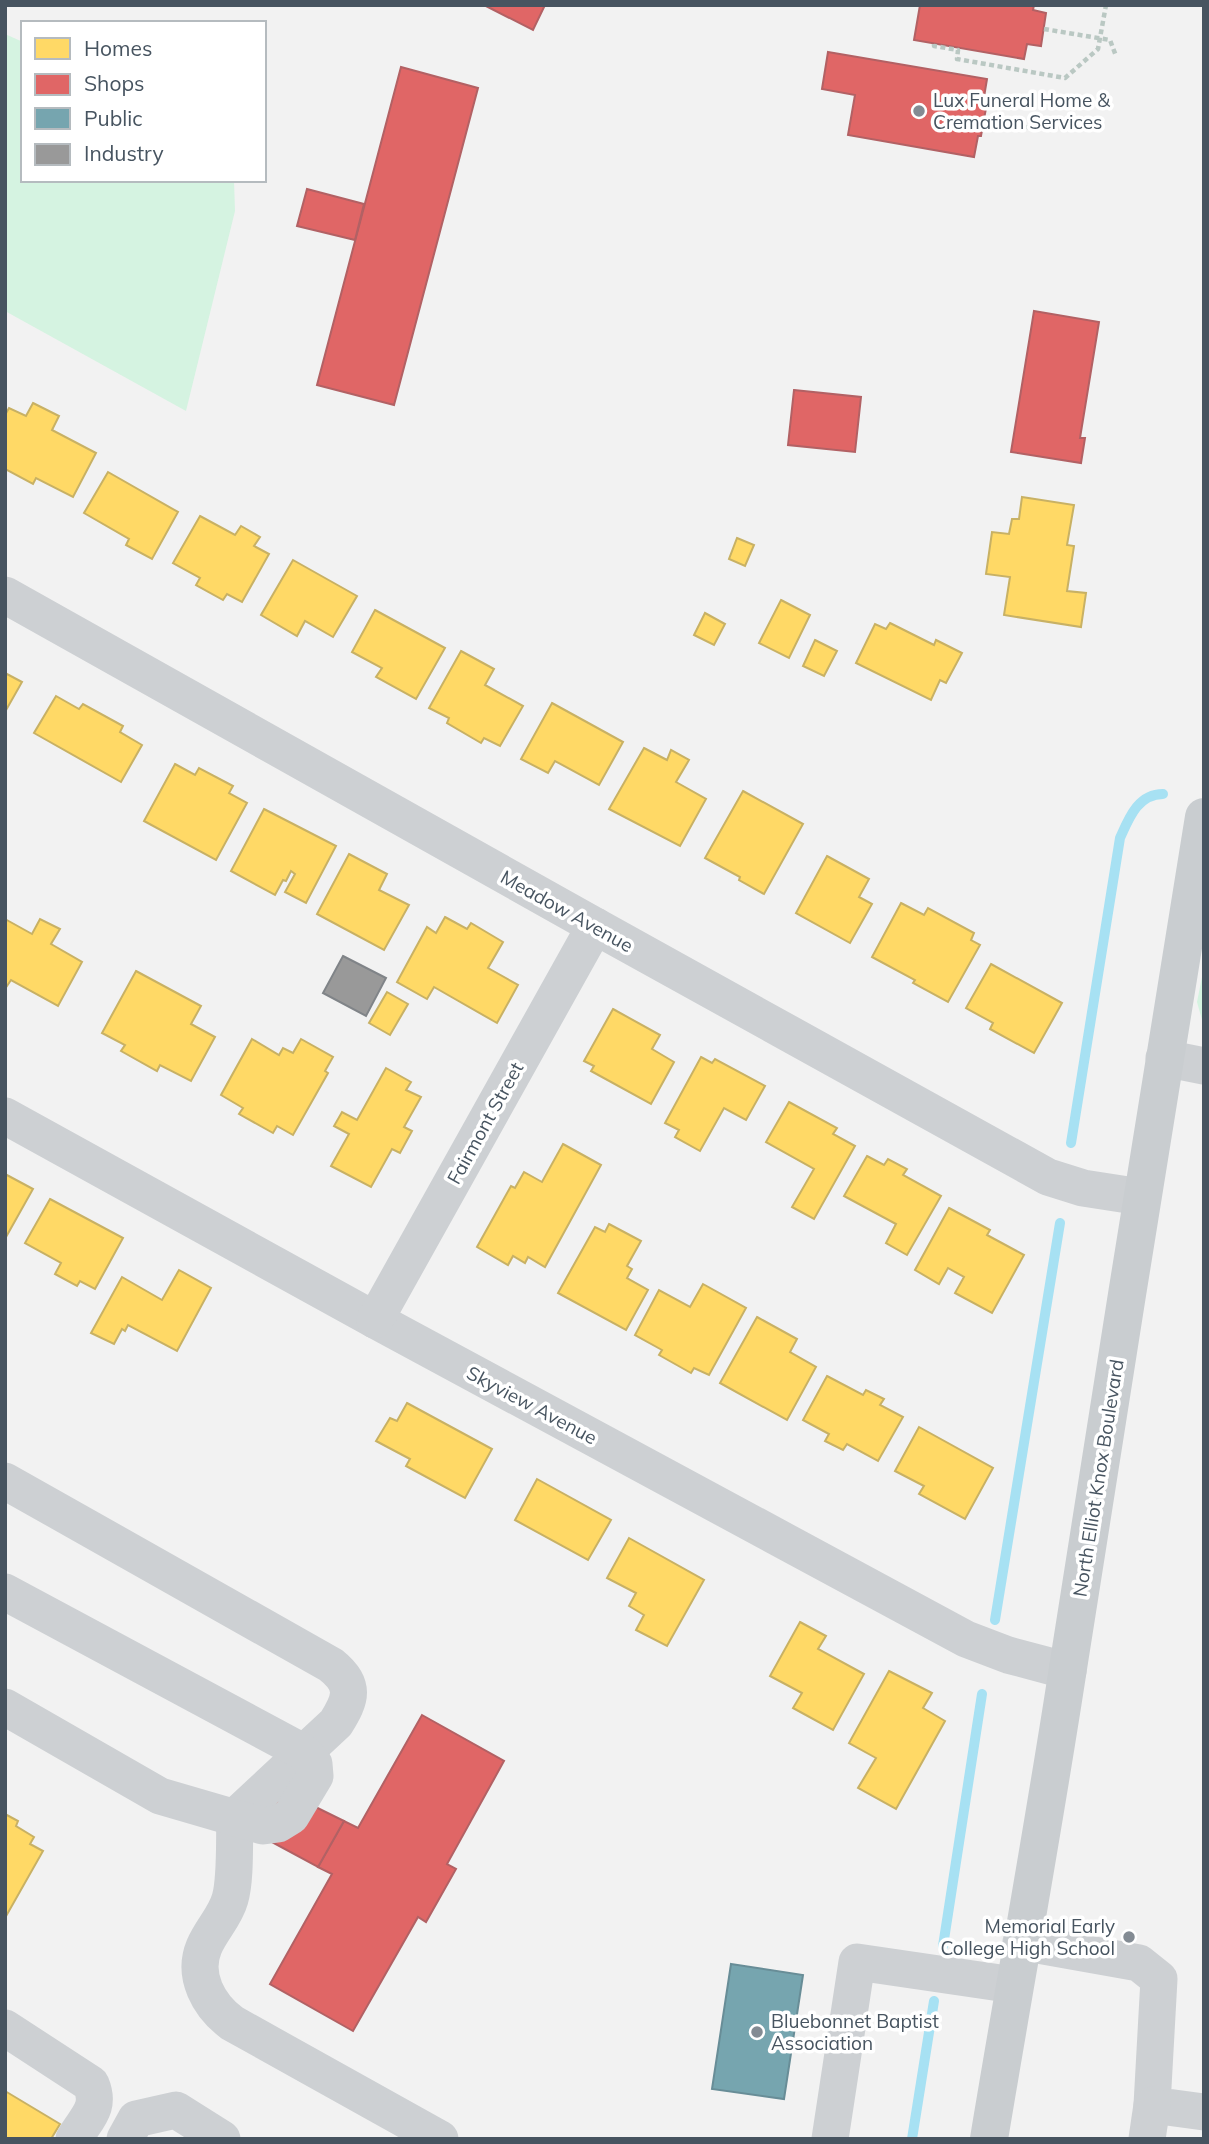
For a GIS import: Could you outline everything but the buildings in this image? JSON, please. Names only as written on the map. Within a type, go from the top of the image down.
[{"type":"main road","name":"North Elliot Knox Boulevard","points":[[989,2139],[1068,1671],[1141,1198],[1204,817]]},
{"type":"street","name":"Meadow Avenue","points":[[5,595],[1048,1177],[1083,1188],[1141,1198]]},
{"type":"street","name":"Fairmont Street","points":[[375,1320],[595,926]]},
{"type":"street","points":[[1164,1058],[1204,1066]]},
{"type":"street","name":"Skyview Avenue","points":[[5,1116],[375,1320],[966,1639],[1008,1655],[1068,1671]]},
{"type":"street","points":[[5,1481],[341,1673],[349,1693],[347,1704],[336,1723],[235,1817],[230,1902],[204,1947],[201,1977],[211,2004],[232,2023],[440,2139]]},
{"type":"street","points":[[5,1592],[303,1752]]},
{"type":"street","points":[[5,1707],[160,1796],[235,1817]]},
{"type":"street","points":[[1021,1942],[1139,1963],[1159,1979],[1149,2122],[1204,2112]]},
{"type":"street","points":[[830,2139],[857,1962],[1014,1985]]},
{"type":"street","points":[[5,2028],[91,2084],[96,2105],[74,2139]]},
{"type":"street","points":[[125,2139],[136,2119],[176,2110],[222,2139]]},
{"type":"path","points":[[934,44],[958,50],[957,59],[1065,78],[1098,49],[1106,5]]},
{"type":"path","points":[[1044,29],[1110,40],[1116,56]]},
{"type":"path","points":[[984,119],[1037,129]]},
{"type":"green space","points":[[5,34],[21,41],[21,182],[234,182],[235,211],[186,411],[5,311]]},
{"type":"green space","points":[[1204,967],[1204,1027],[1197,1002]]},
{"type":"waterway","points":[[1071,1143],[1120,838],[1136,808],[1147,798],[1163,794]]},
{"type":"waterway","points":[[995,1620],[1060,1223]]},
{"type":"waterway","points":[[943,1946],[982,1694]]},
{"type":"waterway","points":[[912,2139],[934,2001]]},
{"type":"place","name":"Lux Funeral Home & Cremation Services","points":[[919,111]]},
{"type":"place","name":"Memorial Early College High School","points":[[1129,1937]]},
{"type":"place","name":"Bluebonnet Baptist Association","points":[[757,2032]]}]
